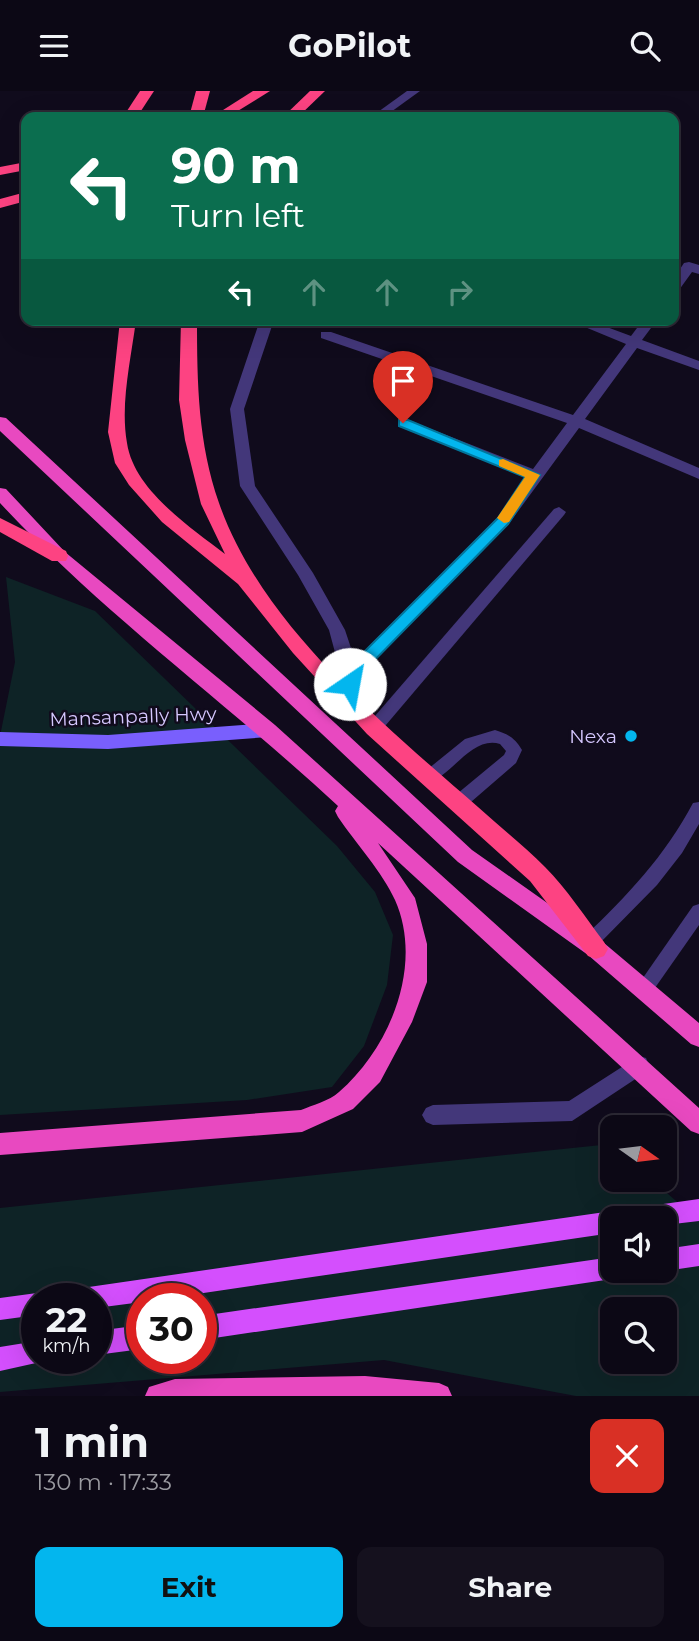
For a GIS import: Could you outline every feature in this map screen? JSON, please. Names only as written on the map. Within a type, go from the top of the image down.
[{"type":"highway","points":[[133,112],[147,91]]},
{"type":"highway","points":[[197,112],[203,91]]},
{"type":"highway","points":[[228,112],[263,91]]},
{"type":"highway","points":[[295,112],[318,91]]},
{"type":"highway","points":[[0,171],[21,167]]},
{"type":"highway","points":[[0,204],[21,198]]},
{"type":"highway","points":[[128,326],[118,445],[128,471],[144,493],[249,586],[374,728],[538,874],[593,945]]},
{"type":"highway","points":[[189,326],[188,400],[194,440],[211,504],[249,586]]},
{"type":"highway","points":[[0,422],[465,856],[593,945],[699,1037]]},
{"type":"highway","points":[[0,493],[59,556],[268,730],[639,1065],[699,1123]]},
{"type":"highway","points":[[0,524],[59,556]]},
{"type":"highway","points":[[0,1144],[302,1121],[345,1102],[372,1075],[401,1022],[415,982],[416,944],[405,898],[328,786]]},
{"type":"highway","points":[[158,1396],[175,1392],[320,1389],[365,1389],[439,1396]]},
{"type":"main road","name":"Mansanpally Hwy","points":[[0,739],[108,742],[268,730]]},
{"type":"main road","points":[[677,1213],[699,1210]]},
{"type":"main road","points":[[112,1295],[600,1224]]},
{"type":"main road","points":[[677,1258],[699,1255]]},
{"type":"main road","points":[[217,1326],[600,1270]]},
{"type":"main road","points":[[0,1308],[21,1306]]},
{"type":"main road","points":[[0,1359],[21,1356]]},
{"type":"street","points":[[384,112],[414,91]]},
{"type":"street","points":[[679,282],[694,268]]},
{"type":"street","points":[[265,326],[237,409],[248,486],[337,630],[351,674]]},
{"type":"street","points":[[592,326],[699,366]]},
{"type":"street","points":[[345,697],[351,674],[503,521],[533,475],[646,326]]},
{"type":"street","points":[[326,335],[576,421],[699,474]]},
{"type":"street","points":[[403,423],[533,475]]},
{"type":"street","points":[[433,1115],[572,1111],[639,1065]]},
{"type":"lane","points":[[374,728],[559,512]]},
{"type":"lane","points":[[429,777],[469,743],[500,738],[510,743],[514,750],[510,759],[458,803]]},
{"type":"lane","points":[[593,945],[656,878],[683,841],[699,808]]},
{"type":"lane","points":[[644,991],[699,911]]},
{"type":"green space","points":[[6,577],[95,611],[337,846],[375,892],[393,935],[387,985],[364,1046],[332,1087],[247,1100],[0,1115],[0,736],[15,662]]},
{"type":"green space","points":[[600,1145],[600,1192],[666,1192],[699,1221],[699,1396],[576,1396],[384,1360],[217,1374],[217,1283],[126,1283],[126,1374],[216,1374],[0,1392],[0,1208]]},
{"type":"slow traffic","points":[[503,463],[533,475],[504,518]]},
{"type":"place","name":"Nexa","points":[[631,736]]},
{"type":"route","points":[[350,684],[351,674],[503,521],[533,475],[403,423]]}]
